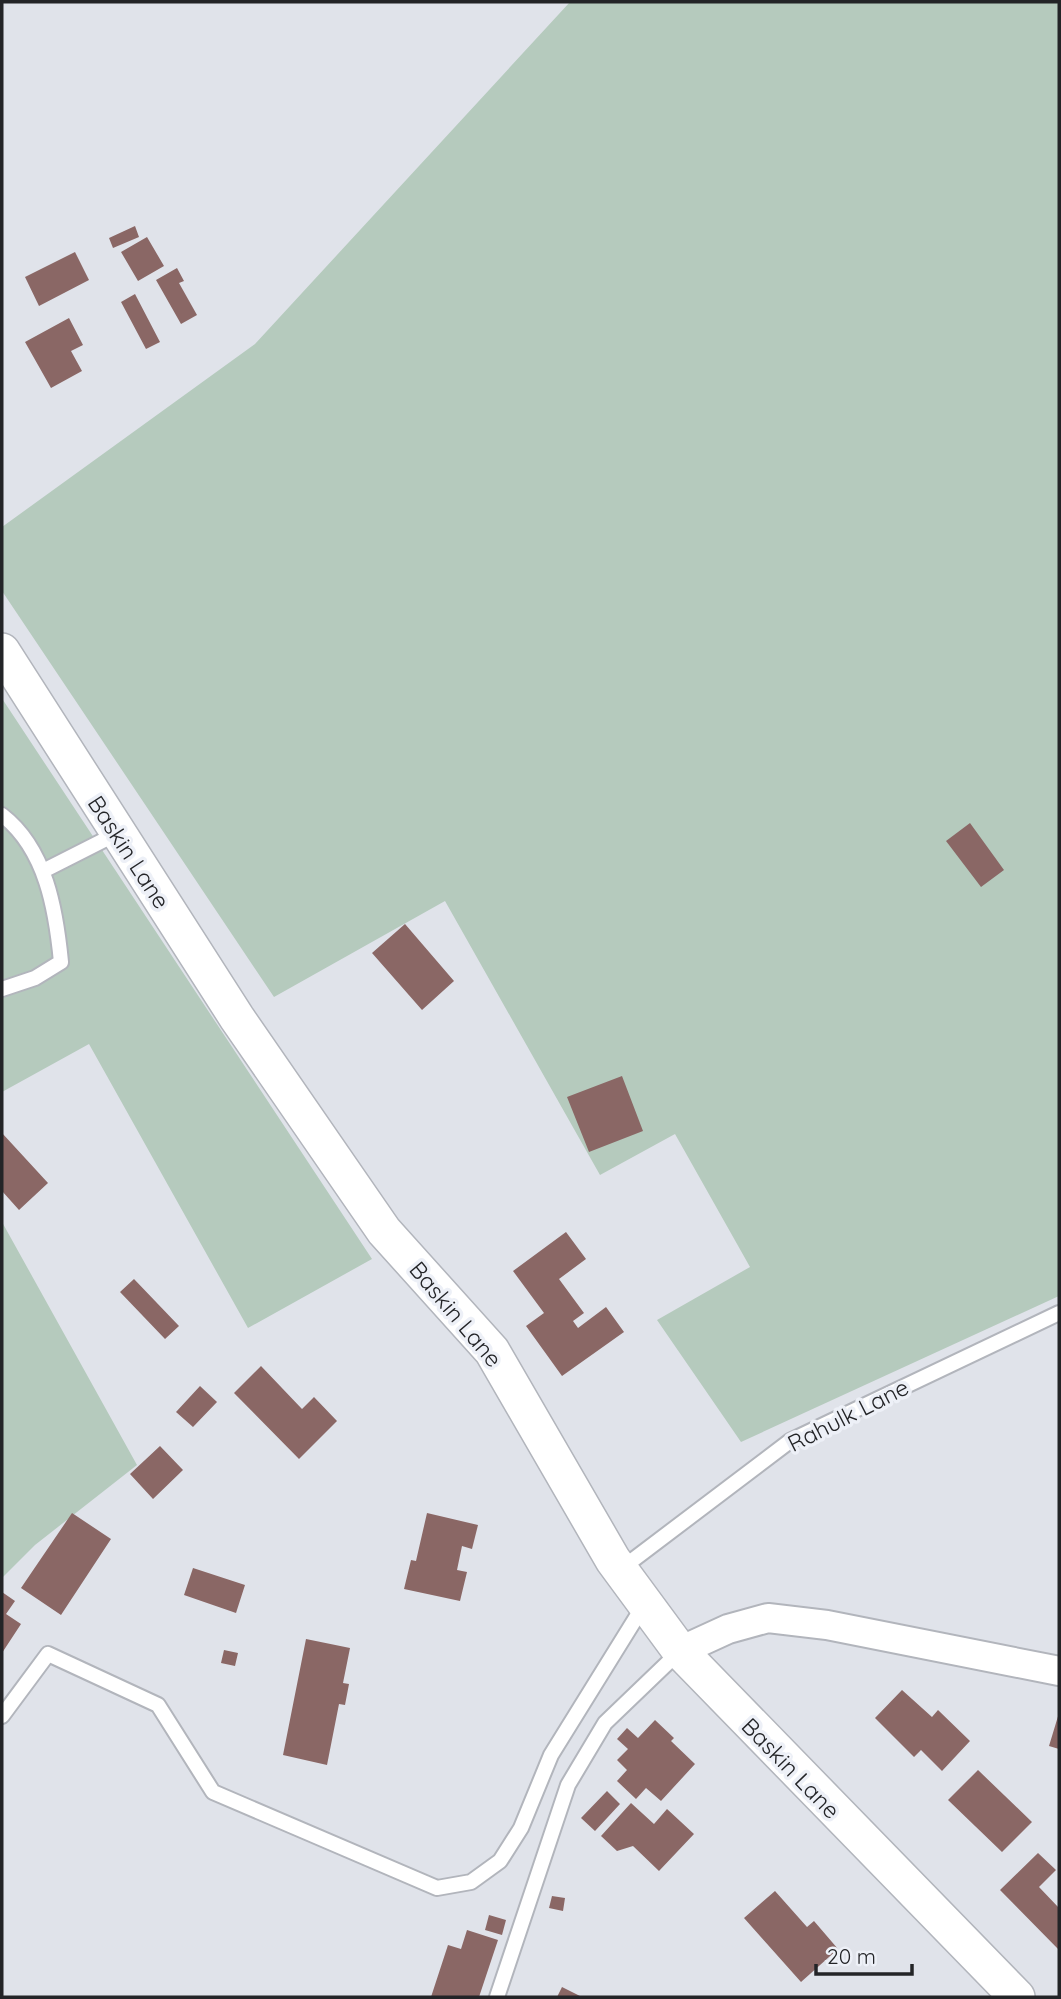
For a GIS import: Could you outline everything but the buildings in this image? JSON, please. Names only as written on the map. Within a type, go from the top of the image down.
[{"type":"street","name":"Baskin Lane","points":[[2,650],[237,1018],[384,1231],[492,1351],[620,1570],[644,1605],[680,1651],[1017,1997]]},
{"type":"street","points":[[680,1651],[728,1629],[768,1618],[827,1625],[1059,1671]]},
{"type":"lane","points":[[2,815],[13,824],[43,871],[58,923],[61,961],[35,978],[2,989]]},
{"type":"lane","points":[[43,871],[117,833]]},
{"type":"lane","name":"Rahulk Lane","points":[[620,1570],[790,1441],[1059,1313]]},
{"type":"lane","points":[[2,1716],[48,1654],[158,1705],[213,1792],[437,1888],[471,1882],[500,1861],[521,1828],[551,1755],[644,1605]]},
{"type":"lane","points":[[497,1997],[568,1785],[605,1723],[680,1651]]},
{"type":"green space","points":[[570,2],[1059,2],[1059,1296],[741,1442],[657,1320],[750,1267],[675,1134],[600,1175],[445,901],[274,997],[2,591],[2,527],[255,344]]},
{"type":"green space","points":[[3,700],[372,1259],[248,1328],[89,1044],[2,1092]]},
{"type":"green space","points":[[2,1222],[137,1465],[35,1545],[2,1578]]}]
